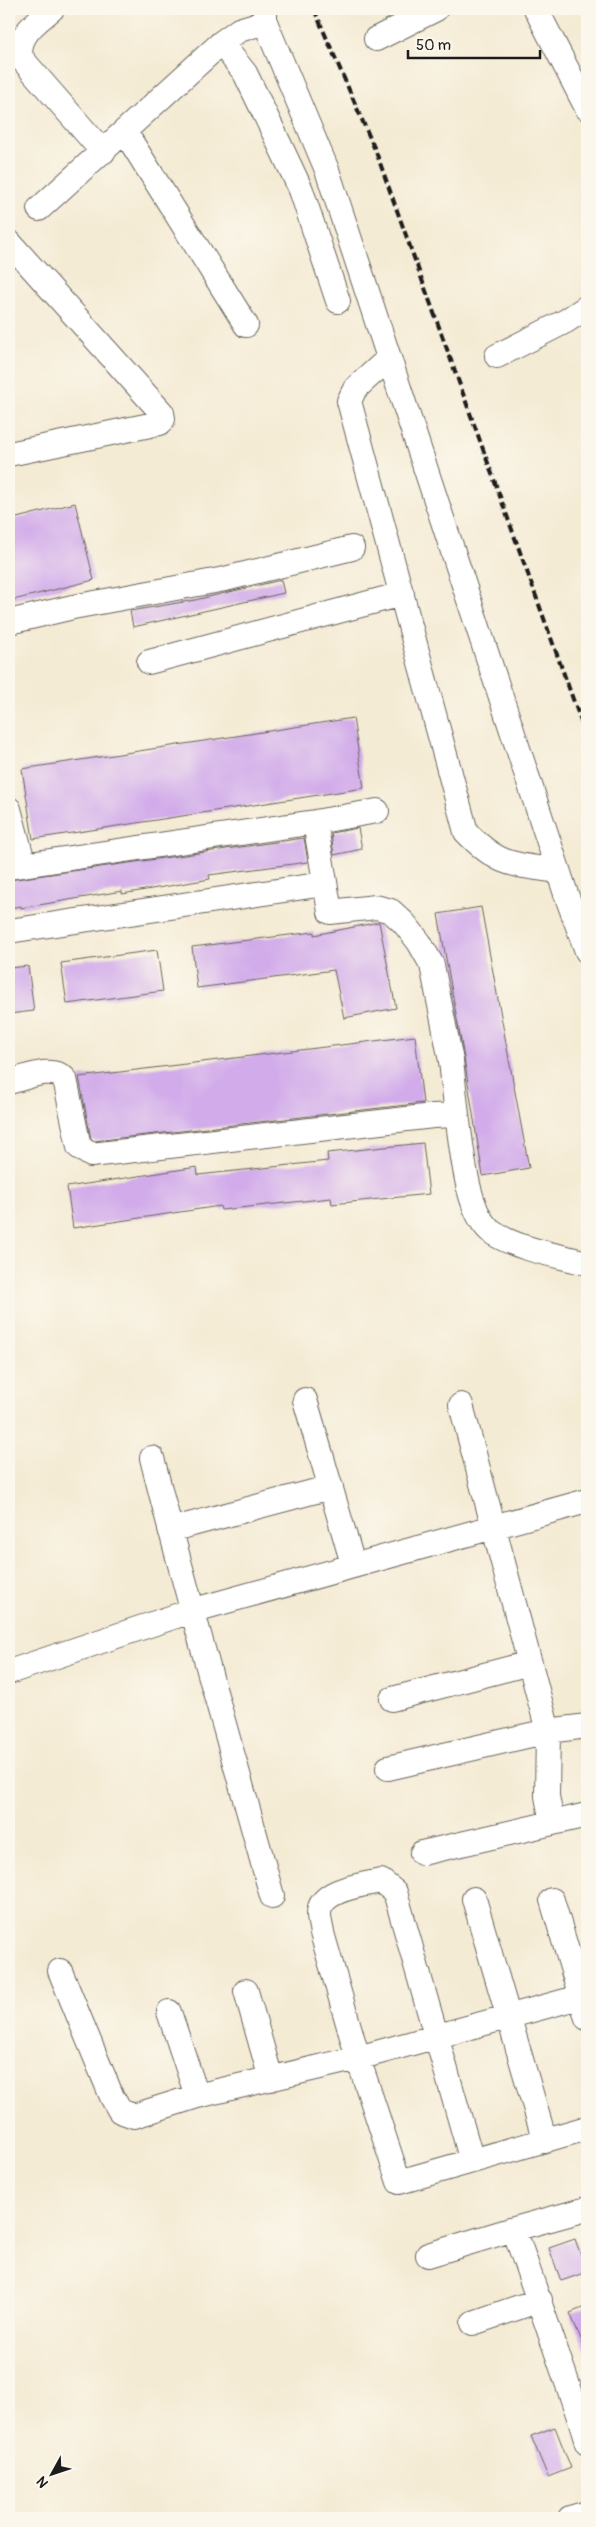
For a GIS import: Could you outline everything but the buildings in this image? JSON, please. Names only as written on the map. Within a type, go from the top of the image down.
[{"type":"street","points":[[52,9],[26,32],[20,43],[21,58],[103,152]]},
{"type":"street","points":[[376,40],[436,9]]},
{"type":"street","points":[[536,9],[587,108]]},
{"type":"street","points":[[39,209],[220,43],[265,16],[327,170],[558,871],[587,950]]},
{"type":"street","points":[[220,43],[245,73],[301,190],[338,301]]},
{"type":"street","points":[[125,132],[246,325]]},
{"type":"street","points":[[9,242],[162,414],[163,419],[160,423],[9,454]]},
{"type":"street","points":[[497,356],[566,321],[587,307]]},
{"type":"street","points":[[389,358],[355,389],[349,402],[466,832],[484,851],[505,863],[558,871]]},
{"type":"street","points":[[9,622],[73,607],[224,579],[352,548]]},
{"type":"street","points":[[149,662],[402,594]]},
{"type":"street","points":[[9,810],[16,866],[315,822],[376,811]]},
{"type":"street","points":[[315,822],[330,912],[376,908],[390,911],[404,923],[419,942],[432,965],[451,1062],[457,1115],[468,1179],[473,1202],[481,1220],[492,1232],[514,1243],[587,1264]]},
{"type":"street","points":[[9,930],[324,884]]},
{"type":"street","points":[[9,1082],[51,1072],[60,1073],[65,1079],[79,1146],[91,1155],[433,1116],[457,1115]]},
{"type":"street","points":[[305,1400],[353,1564]]},
{"type":"street","points":[[461,1405],[548,1731],[547,1796],[552,1823]]},
{"type":"street","points":[[152,1458],[191,1610],[210,1671],[272,1896]]},
{"type":"street","points":[[170,1530],[330,1487]]},
{"type":"street","points":[[9,1672],[191,1610],[353,1564],[495,1528],[587,1501]]},
{"type":"street","points":[[392,1700],[530,1663]]},
{"type":"street","points":[[388,1768],[548,1731],[587,1726]]},
{"type":"street","points":[[422,1853],[587,1815]]},
{"type":"street","points":[[472,2161],[395,1892],[381,1881],[338,1891],[323,1902],[319,1912],[322,1933],[358,2058],[399,2182],[587,2128]]},
{"type":"street","points":[[474,1899],[545,2141]]},
{"type":"street","points":[[60,1971],[112,2097],[120,2111],[134,2116],[197,2096],[358,2058],[508,2017],[585,2003],[552,1900]]},
{"type":"street","points":[[246,1991],[272,2079]]},
{"type":"street","points":[[169,2012],[197,2096]]},
{"type":"street","points":[[428,2255],[514,2229],[587,2211]]},
{"type":"street","points":[[514,2229],[583,2419],[587,2443]]},
{"type":"street","points":[[473,2323],[540,2300]]},
{"type":"street","points":[[570,2518],[587,2513]]},
{"type":"railway","points":[[314,9],[376,152],[587,738]]}]
